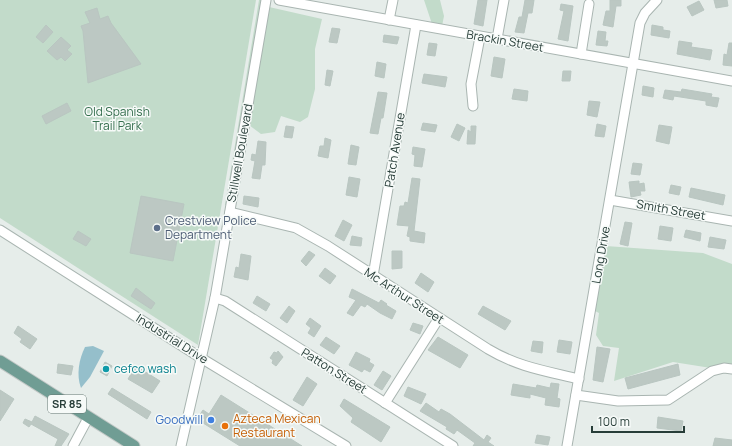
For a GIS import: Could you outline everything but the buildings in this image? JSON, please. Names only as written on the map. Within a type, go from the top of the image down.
[{"type":"main road","name":"SR 85","points":[[0,361],[134,446]]},
{"type":"street","name":"Stillwell Boulevard","points":[[181,446],[215,298],[266,0]]},
{"type":"street","name":"Brackin Street","points":[[279,0],[732,81]]},
{"type":"street","points":[[389,20],[393,0]]},
{"type":"street","points":[[497,39],[504,0]]},
{"type":"street","name":"Long Drive","points":[[567,446],[643,17],[657,0]]},
{"type":"street","points":[[581,54],[589,4]]},
{"type":"street","name":"Patch Avenue","points":[[374,276],[416,25]]},
{"type":"street","points":[[473,106],[471,84],[480,36]]},
{"type":"street","name":"Smith Street","points":[[610,200],[732,221]]},
{"type":"street","name":"Mc Arthur Street","points":[[230,212],[296,228],[510,362],[580,378]]},
{"type":"street","name":"Industrial Drive","points":[[0,230],[201,358],[322,430],[346,446]]},
{"type":"street","name":"Patton Street","points":[[215,298],[225,301],[453,446]]},
{"type":"street","points":[[385,403],[438,318]]},
{"type":"street","points":[[576,395],[618,401],[668,400],[712,371],[724,368],[732,369]]},
{"type":"street","points":[[73,446],[88,418]]},
{"type":"green space","name":"Old Spanish Trail Park","points":[[0,0],[256,0],[198,345],[0,218]]},
{"type":"green space","points":[[259,0],[263,0],[227,205],[225,205]]},
{"type":"green space","points":[[424,0],[440,0],[444,16],[442,26],[432,24]]},
{"type":"green space","points":[[269,7],[322,19],[315,49],[315,89],[308,117],[300,122],[281,116],[275,132],[261,134],[249,125]]},
{"type":"green space","points":[[606,246],[703,253],[732,264],[732,366],[711,368],[673,362],[614,381],[619,348],[603,346],[596,335],[599,313],[595,311]]},
{"type":"water","points":[[93,346],[104,351],[90,377],[81,388],[78,372],[81,357],[85,347]]},
{"type":"place","name":"Crestview Police Department","points":[[157,228]]},
{"type":"place","name":"cefco wash","points":[[106,369]]},
{"type":"place","name":"Goodwill","points":[[211,420]]},
{"type":"place","name":"Azteca Mexican Restaurant","points":[[225,426]]}]
